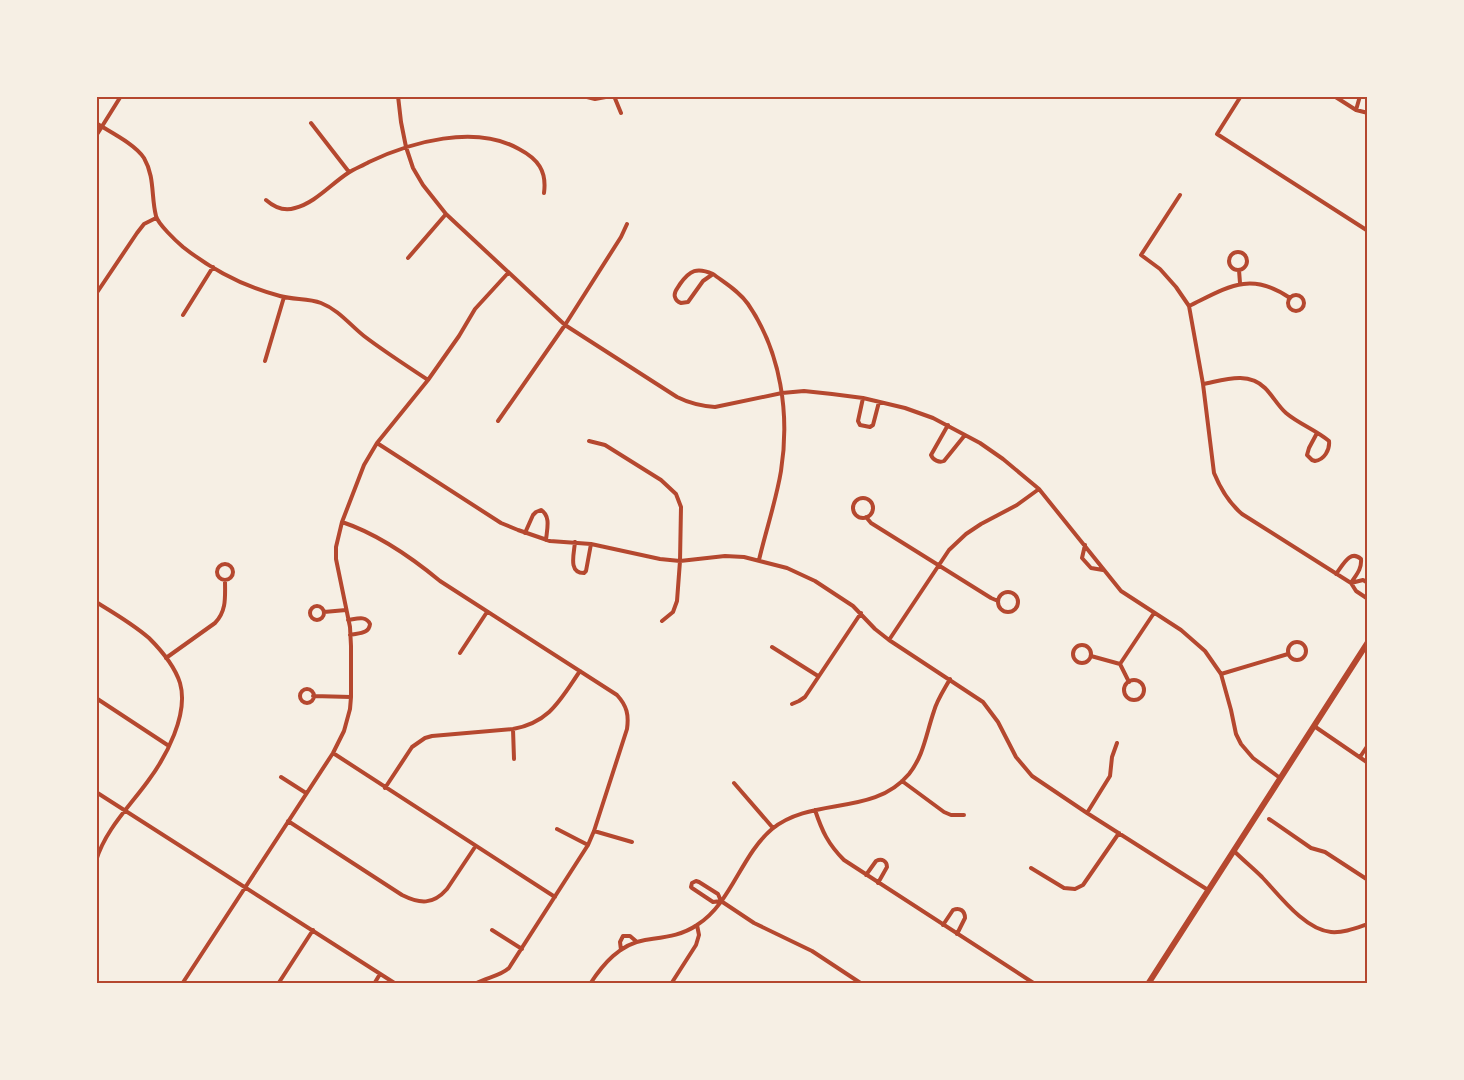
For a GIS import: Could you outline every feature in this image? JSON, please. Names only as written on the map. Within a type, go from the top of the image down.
[{"type":"main road","points":[[1148,984],[1368,642]]},
{"type":"street","points":[[96,136],[121,96]]},
{"type":"street","points":[[398,96],[406,147],[413,168],[446,214],[565,325],[677,397],[705,407],[804,391],[863,398],[905,408],[933,418],[1003,459],[1039,489],[1121,591],[1181,630],[1205,651],[1221,674],[1236,734],[1241,744],[1253,758],[1280,778]]},
{"type":"street","points":[[583,96],[595,99],[613,96],[621,113]]},
{"type":"street","points":[[1240,96],[1217,134],[1368,231]]},
{"type":"street","points":[[1356,110],[1360,96]]},
{"type":"street","points":[[1337,97],[1356,110],[1368,113]]},
{"type":"street","points":[[96,123],[133,147],[142,156],[151,175],[156,219],[182,246],[241,283],[285,297],[303,298],[321,303],[334,310],[362,334],[429,380]]},
{"type":"street","points":[[311,123],[349,172]]},
{"type":"street","points":[[266,200],[283,210],[294,209],[306,204],[349,172],[386,154],[419,143],[457,137],[474,137],[511,144],[534,159],[542,170],[545,177],[544,193]]},
{"type":"street","points":[[1180,195],[1141,255],[1160,268],[1189,306],[1203,384],[1214,473],[1222,491],[1228,501],[1242,514],[1351,583],[1356,591],[1368,598]]},
{"type":"street","points":[[408,258],[446,214]]},
{"type":"street","points":[[96,294],[136,232],[144,224],[156,219]]},
{"type":"street","points":[[498,421],[565,325],[627,224]]},
{"type":"street","points":[[1237,252],[1245,256],[1247,262],[1239,270],[1233,269],[1229,262],[1232,254],[1237,252]]},
{"type":"street","points":[[183,315],[213,267]]},
{"type":"street","points":[[713,274],[703,281],[688,302],[681,303],[676,300],[676,290],[691,272],[703,270],[713,274],[735,290],[747,303],[763,330],[772,351],[782,393],[784,428],[781,472],[759,560]]},
{"type":"street","points":[[1239,270],[1240,283]]},
{"type":"street","points":[[182,984],[333,753],[348,720],[351,697],[350,634],[336,559],[336,547],[342,522],[364,465],[377,443],[429,380],[475,309],[508,273]]},
{"type":"street","points":[[1189,306],[1240,283],[1269,287],[1281,291],[1290,298]]},
{"type":"street","points":[[1297,295],[1301,297],[1304,303],[1302,308],[1298,311],[1292,310],[1288,303],[1290,298],[1297,295]]},
{"type":"street","points":[[265,361],[285,297]]},
{"type":"street","points":[[1203,384],[1241,377],[1260,384],[1284,411],[1317,433],[1329,441],[1329,448],[1319,461],[1309,458],[1308,452],[1317,433]]},
{"type":"street","points":[[863,398],[858,421],[870,427],[873,425],[879,402]]},
{"type":"street","points":[[948,425],[931,455],[932,458],[939,462],[944,461],[965,435]]},
{"type":"street","points":[[589,441],[605,445],[619,453],[661,480],[676,494],[681,507],[680,561],[675,607],[673,612],[662,621]]},
{"type":"street","points":[[377,443],[501,522],[546,540],[591,544],[640,556],[680,561],[725,556],[744,557],[800,573],[853,606],[889,640],[983,702],[998,722],[1016,757],[1032,776],[1208,890]]},
{"type":"street","points":[[889,640],[949,550],[966,534],[1017,505],[1039,489]]},
{"type":"street","points":[[859,500],[867,500],[872,505],[872,512],[866,517],[859,517],[854,512],[854,504],[859,500]]},
{"type":"street","points":[[525,533],[536,512],[541,510],[548,518],[546,540]]},
{"type":"street","points":[[866,517],[871,523],[998,601]]},
{"type":"street","points":[[342,522],[371,534],[617,695],[628,712],[627,729],[588,845],[513,963],[504,972],[475,984]]},
{"type":"street","points":[[575,542],[574,567],[580,574],[586,571],[591,544]]},
{"type":"street","points":[[1085,545],[1082,558],[1091,568],[1104,570]]},
{"type":"street","points":[[1336,574],[1348,558],[1354,555],[1360,557],[1361,566],[1351,583]]},
{"type":"street","points":[[225,563],[231,566],[233,572],[231,577],[225,580],[219,577],[217,572],[219,566],[225,563]]},
{"type":"street","points":[[165,658],[220,619],[225,608],[225,580]]},
{"type":"street","points":[[1351,583],[1363,580],[1368,583]]},
{"type":"street","points":[[1009,592],[1016,595],[1018,603],[1015,609],[1007,612],[1000,609],[998,601],[1001,594],[1009,592]]},
{"type":"street","points":[[96,602],[144,635],[175,671],[181,686],[180,716],[169,746],[149,780],[124,810],[106,839],[96,861]]},
{"type":"street","points":[[324,612],[346,610]]},
{"type":"street","points":[[460,653],[487,612]]},
{"type":"street","points":[[792,704],[805,697],[861,613]]},
{"type":"street","points":[[1120,664],[1154,613]]},
{"type":"street","points":[[348,620],[364,618],[370,624],[367,631],[350,634]]},
{"type":"street","points":[[1294,642],[1301,643],[1306,648],[1305,655],[1300,660],[1293,659],[1288,654],[1289,647],[1294,642]]},
{"type":"street","points":[[1084,645],[1090,649],[1091,656],[1087,661],[1080,663],[1075,658],[1074,652],[1078,646],[1084,645]]},
{"type":"street","points":[[772,647],[818,676]]},
{"type":"street","points":[[1221,674],[1288,654]]},
{"type":"street","points":[[1091,656],[1120,664],[1129,682]]},
{"type":"street","points":[[386,788],[412,747],[425,738],[513,729],[535,723],[552,711],[580,671]]},
{"type":"street","points":[[590,984],[599,970],[621,950],[637,942],[686,932],[706,919],[721,901],[755,848],[773,828],[797,815],[875,799],[902,781],[917,762],[927,737],[934,709],[950,679]]},
{"type":"street","points":[[1137,681],[1142,686],[1143,694],[1138,699],[1130,700],[1125,694],[1124,687],[1129,682],[1137,681]]},
{"type":"street","points":[[313,696],[351,697]]},
{"type":"street","points":[[96,699],[169,746]]},
{"type":"street","points":[[1314,726],[1368,763]]},
{"type":"street","points":[[513,729],[514,759]]},
{"type":"street","points":[[1087,813],[1110,776],[1112,757],[1117,743]]},
{"type":"street","points":[[1360,757],[1368,745]]},
{"type":"street","points":[[333,753],[555,897]]},
{"type":"street","points":[[281,777],[306,793]]},
{"type":"street","points":[[902,781],[944,812],[951,815],[964,815]]},
{"type":"street","points":[[734,783],[773,828]]},
{"type":"street","points":[[96,792],[396,984]]},
{"type":"street","points":[[815,810],[823,834],[836,853],[844,860],[1035,984]]},
{"type":"street","points":[[1269,819],[1311,848],[1325,852],[1368,880]]},
{"type":"street","points":[[288,821],[402,895],[411,900],[425,902],[436,898],[447,889],[475,846]]},
{"type":"street","points":[[558,829],[588,845]]},
{"type":"street","points":[[594,831],[632,842]]},
{"type":"street","points":[[1031,868],[1064,888],[1075,889],[1087,880],[1119,833]]},
{"type":"street","points":[[1233,851],[1262,877],[1297,914],[1316,927],[1333,932],[1368,924]]},
{"type":"street","points":[[866,875],[878,859],[884,860],[887,867],[878,883]]},
{"type":"street","points":[[721,901],[713,902],[692,888],[692,883],[696,880],[718,894],[721,901],[754,923],[812,951],[862,984]]},
{"type":"street","points":[[943,925],[953,910],[962,910],[965,918],[957,934]]},
{"type":"street","points":[[671,984],[696,945],[699,935],[698,925]]},
{"type":"street","points":[[278,984],[313,930]]},
{"type":"street","points":[[492,930],[522,949]]},
{"type":"street","points":[[621,950],[622,936],[630,936],[637,942]]},
{"type":"street","points":[[374,984],[380,974]]}]
